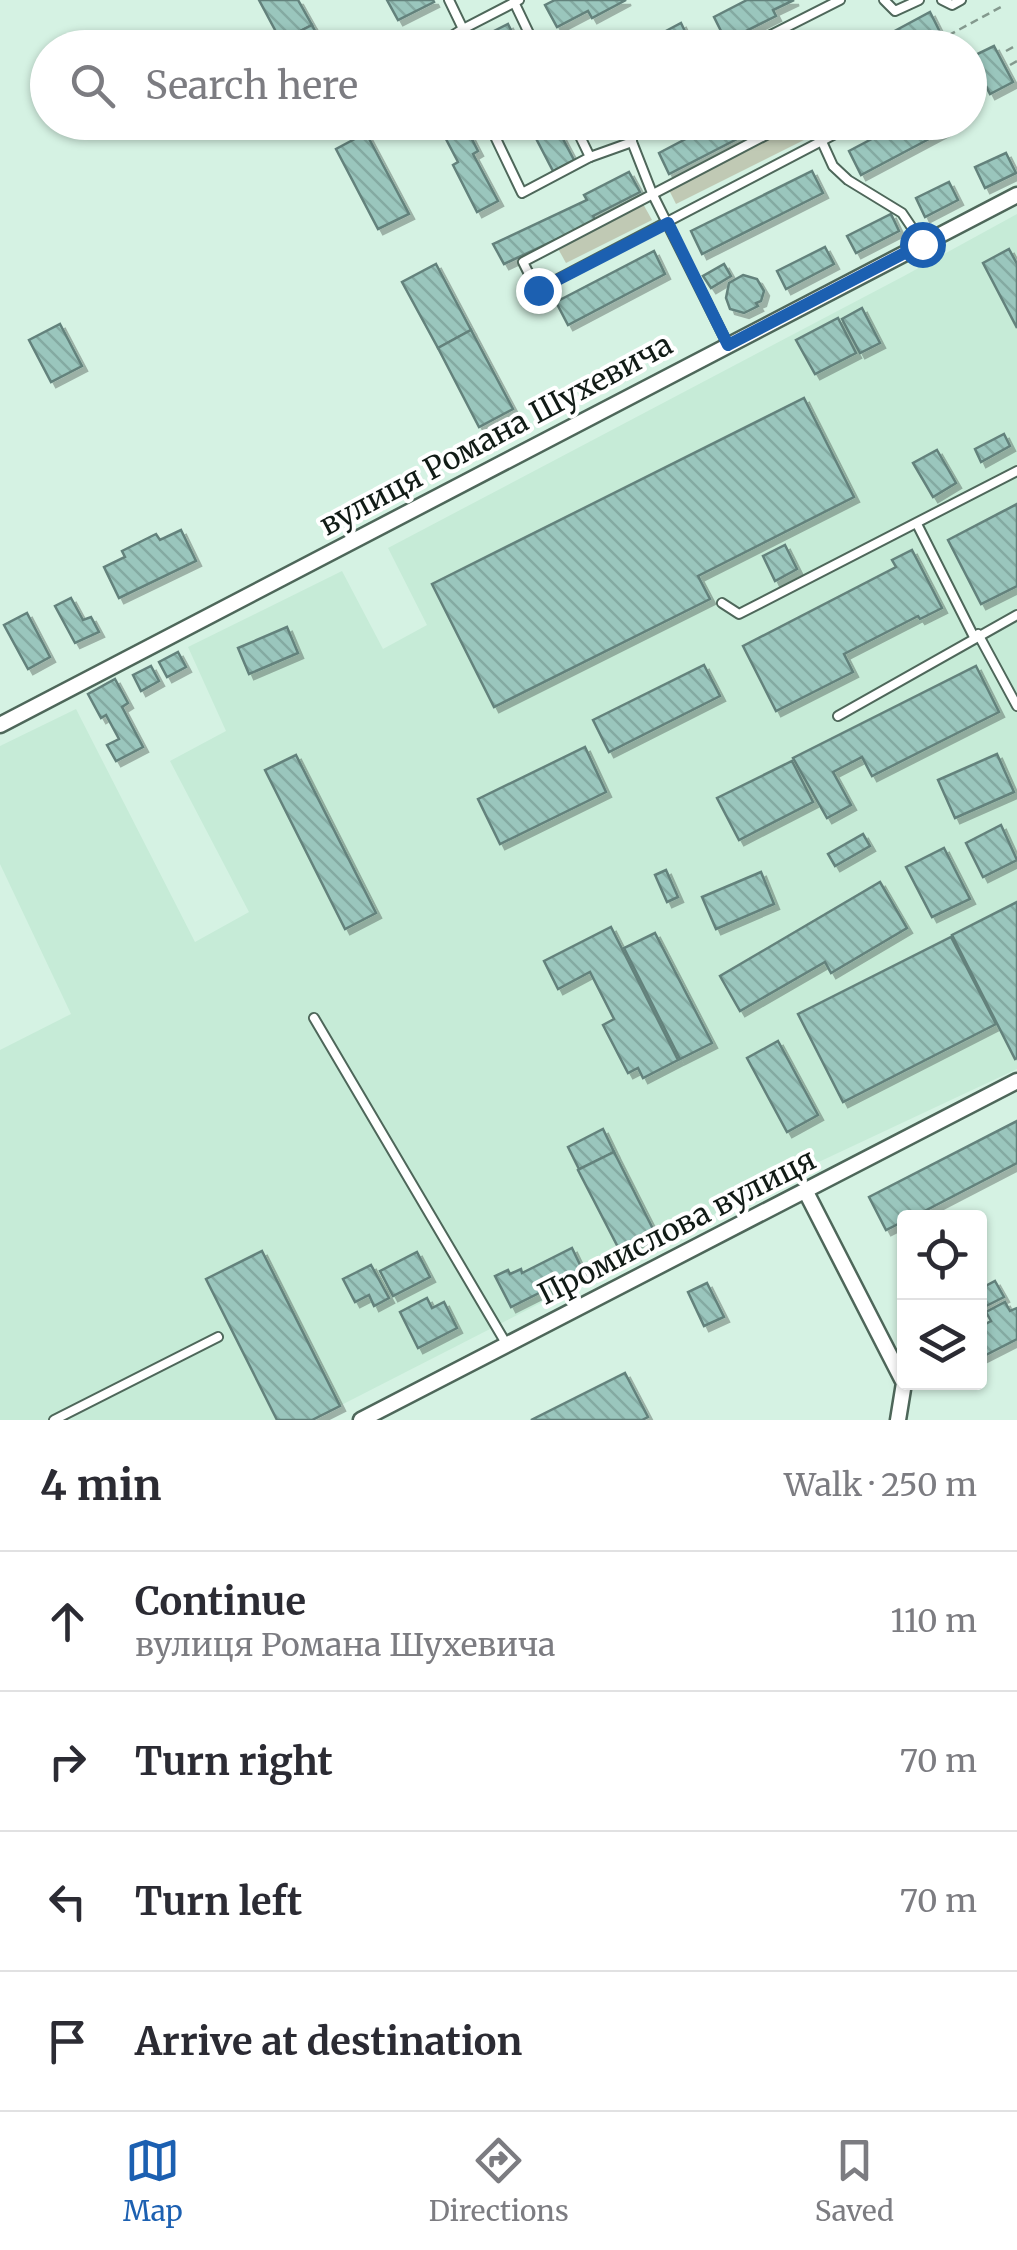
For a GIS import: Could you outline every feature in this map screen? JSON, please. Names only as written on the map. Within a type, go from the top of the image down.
[{"type":"street","name":"вулиця Романа Шухевича","points":[[0,725],[1017,194]]},
{"type":"street","name":"Промислова вулиця","points":[[361,1420],[1017,1081]]},
{"type":"street","points":[[806,1192],[904,1383],[898,1420]]},
{"type":"lane","points":[[449,0],[464,29],[516,1],[528,30]]},
{"type":"lane","points":[[781,30],[840,0]]},
{"type":"lane","points":[[884,0],[896,11],[919,0]]},
{"type":"lane","points":[[942,0],[952,5],[960,0]]},
{"type":"lane","points":[[496,140],[522,194],[590,157],[632,142],[652,192],[728,345]]},
{"type":"lane","points":[[582,140],[590,157]]},
{"type":"lane","points":[[755,140],[523,262],[538,290],[823,141],[833,166],[848,180],[902,212],[922,244]]},
{"type":"lane","points":[[722,602],[739,614],[1017,472]]},
{"type":"lane","points":[[916,524],[1017,706]]},
{"type":"lane","points":[[838,716],[1017,615]]},
{"type":"lane","points":[[314,1018],[507,1345]]},
{"type":"lane","points":[[54,1420],[218,1337]]},
{"type":"path","points":[[958,30],[1001,7]]},
{"type":"path","points":[[1006,51],[1017,45]]},
{"type":"path","points":[[1010,64],[1017,61]]},
{"type":"shaded area","points":[[762,140],[804,140],[676,204],[668,188]]},
{"type":"shaded area","points":[[642,202],[652,220],[566,263],[556,245]]},
{"type":"shaded area","points":[[1017,214],[1017,1069],[791,1175],[312,1420],[0,1420],[0,1050],[71,1014],[0,864],[0,746],[76,709],[195,942],[249,912],[170,761],[226,731],[188,647],[342,571],[383,649],[427,625],[388,548]]},
{"type":"building","points":[[259,0],[298,0],[312,25],[302,30],[275,30]]},
{"type":"building","points":[[387,0],[433,0],[434,2],[398,20]]},
{"type":"building","points":[[555,0],[626,0],[592,18],[588,11],[557,27],[545,5]]},
{"type":"building","points":[[747,0],[794,0],[773,10],[776,16],[748,30],[720,30],[714,17]]},
{"type":"building","points":[[930,12],[939,30],[896,30]]},
{"type":"building","points":[[994,46],[1013,82],[990,94],[987,88],[987,49]]},
{"type":"building","points":[[353,140],[370,140],[409,214],[378,229],[336,149]]},
{"type":"building","points":[[446,140],[472,140],[478,151],[473,154],[498,201],[477,212],[453,165],[458,162]]},
{"type":"building","points":[[537,140],[563,140],[574,160],[553,171]]},
{"type":"building","points":[[684,140],[735,140],[669,174],[659,153]]},
{"type":"building","points":[[870,140],[927,140],[861,175],[849,151]]},
{"type":"building","points":[[1006,153],[1016,173],[985,188],[975,167]]},
{"type":"building","points":[[812,171],[823,193],[702,254],[691,231]]},
{"type":"building","points":[[629,172],[640,192],[593,216],[596,221],[504,264],[493,244],[587,200],[584,195]]},
{"type":"building","points":[[949,182],[958,200],[925,217],[916,198]]},
{"type":"building","points":[[891,214],[899,231],[856,253],[847,236]]},
{"type":"building","points":[[825,247],[834,264],[786,289],[777,271]]},
{"type":"building","points":[[1009,249],[1017,264],[1017,328],[983,263]]},
{"type":"building","points":[[654,251],[665,274],[568,325],[556,302]]},
{"type":"building","points":[[436,264],[471,330],[438,348],[402,282]]},
{"type":"building","points":[[724,264],[731,276],[711,288],[703,276]]},
{"type":"building","points":[[743,275],[757,279],[764,291],[758,306],[744,313],[730,309],[726,298],[729,283]]},
{"type":"building","points":[[862,308],[880,343],[860,353],[842,319]]},
{"type":"building","points":[[838,318],[856,353],[815,374],[796,340]]},
{"type":"building","points":[[60,324],[82,366],[51,382],[29,340]]},
{"type":"building","points":[[471,330],[513,409],[479,427],[438,348]]},
{"type":"building","points":[[804,398],[854,497],[698,576],[710,599],[494,707],[432,584]]},
{"type":"building","points":[[1004,434],[1010,446],[981,462],[975,449]]},
{"type":"building","points":[[937,450],[956,483],[933,497],[913,463]]},
{"type":"building","points":[[1017,504],[1017,586],[981,604],[948,540]]},
{"type":"building","points":[[181,530],[196,561],[119,598],[104,567],[125,557],[122,551],[156,534],[160,540]]},
{"type":"building","points":[[785,545],[797,569],[775,581],[763,556]]},
{"type":"building","points":[[912,550],[942,608],[844,654],[853,672],[776,711],[743,646],[896,567],[892,560]]},
{"type":"building","points":[[71,598],[83,620],[91,617],[99,632],[75,643],[55,606]]},
{"type":"building","points":[[27,613],[50,657],[28,669],[4,625]]},
{"type":"building","points":[[287,627],[298,653],[249,674],[238,648]]},
{"type":"building","points":[[178,652],[186,667],[167,677],[159,662]]},
{"type":"building","points":[[704,665],[720,696],[609,752],[593,720]]},
{"type":"building","points":[[151,666],[159,681],[141,691],[133,675]]},
{"type":"building","points":[[976,666],[999,712],[872,776],[862,757],[833,772],[851,805],[827,818],[793,758]]},
{"type":"building","points":[[115,679],[128,703],[122,707],[143,747],[116,761],[107,745],[119,739],[88,694]]},
{"type":"building","points":[[585,747],[606,792],[500,844],[478,799]]},
{"type":"building","points":[[997,754],[1014,792],[955,818],[938,780]]},
{"type":"building","points":[[296,755],[376,913],[345,929],[265,770]]},
{"type":"building","points":[[792,761],[813,802],[739,840],[717,798]]},
{"type":"building","points":[[1001,825],[1017,860],[983,877],[966,843]]},
{"type":"building","points":[[863,834],[870,846],[835,866],[828,854]]},
{"type":"building","points":[[944,848],[970,899],[932,917],[906,867]]},
{"type":"building","points":[[666,870],[678,897],[667,902],[655,875]]},
{"type":"building","points":[[761,872],[774,904],[716,929],[702,897]]},
{"type":"building","points":[[880,882],[907,928],[831,973],[825,962],[740,1011],[720,976]]},
{"type":"building","points":[[1017,902],[1017,1058],[1015,1059],[952,935]]},
{"type":"building","points":[[611,927],[678,1060],[643,1078],[638,1068],[628,1073],[603,1025],[614,1019],[590,972],[558,989],[544,961]]},
{"type":"building","points":[[655,933],[712,1043],[680,1059],[624,948]]},
{"type":"building","points":[[951,937],[996,1024],[843,1102],[798,1014]]},
{"type":"building","points":[[778,1041],[818,1115],[787,1132],[747,1058]]},
{"type":"building","points":[[1017,1121],[1017,1163],[926,1210],[897,1210],[897,1224],[886,1230],[869,1197]]},
{"type":"building","points":[[603,1129],[614,1152],[579,1169],[568,1147]]},
{"type":"building","points":[[614,1152],[655,1233],[620,1251],[578,1170]]},
{"type":"building","points":[[572,1248],[583,1271],[511,1307],[495,1276],[508,1270],[510,1274],[521,1269],[522,1273]]},
{"type":"building","points":[[262,1251],[340,1406],[312,1420],[277,1420],[206,1279]]},
{"type":"building","points":[[417,1252],[430,1277],[393,1296],[380,1271]]},
{"type":"building","points":[[371,1265],[389,1298],[374,1306],[369,1295],[355,1302],[343,1279]]},
{"type":"building","points":[[995,1281],[1004,1297],[987,1306],[987,1285]]},
{"type":"building","points":[[707,1283],[724,1317],[704,1326],[688,1292]]},
{"type":"building","points":[[427,1298],[432,1308],[444,1302],[457,1328],[418,1348],[400,1312]]},
{"type":"building","points":[[1005,1302],[1010,1311],[1017,1308],[1017,1339],[987,1354],[987,1323],[991,1321],[987,1311]]},
{"type":"building","points":[[625,1373],[648,1417],[531,1420]]},
{"type":"route","points":[[538,290],[668,223],[728,345],[922,244]]}]
